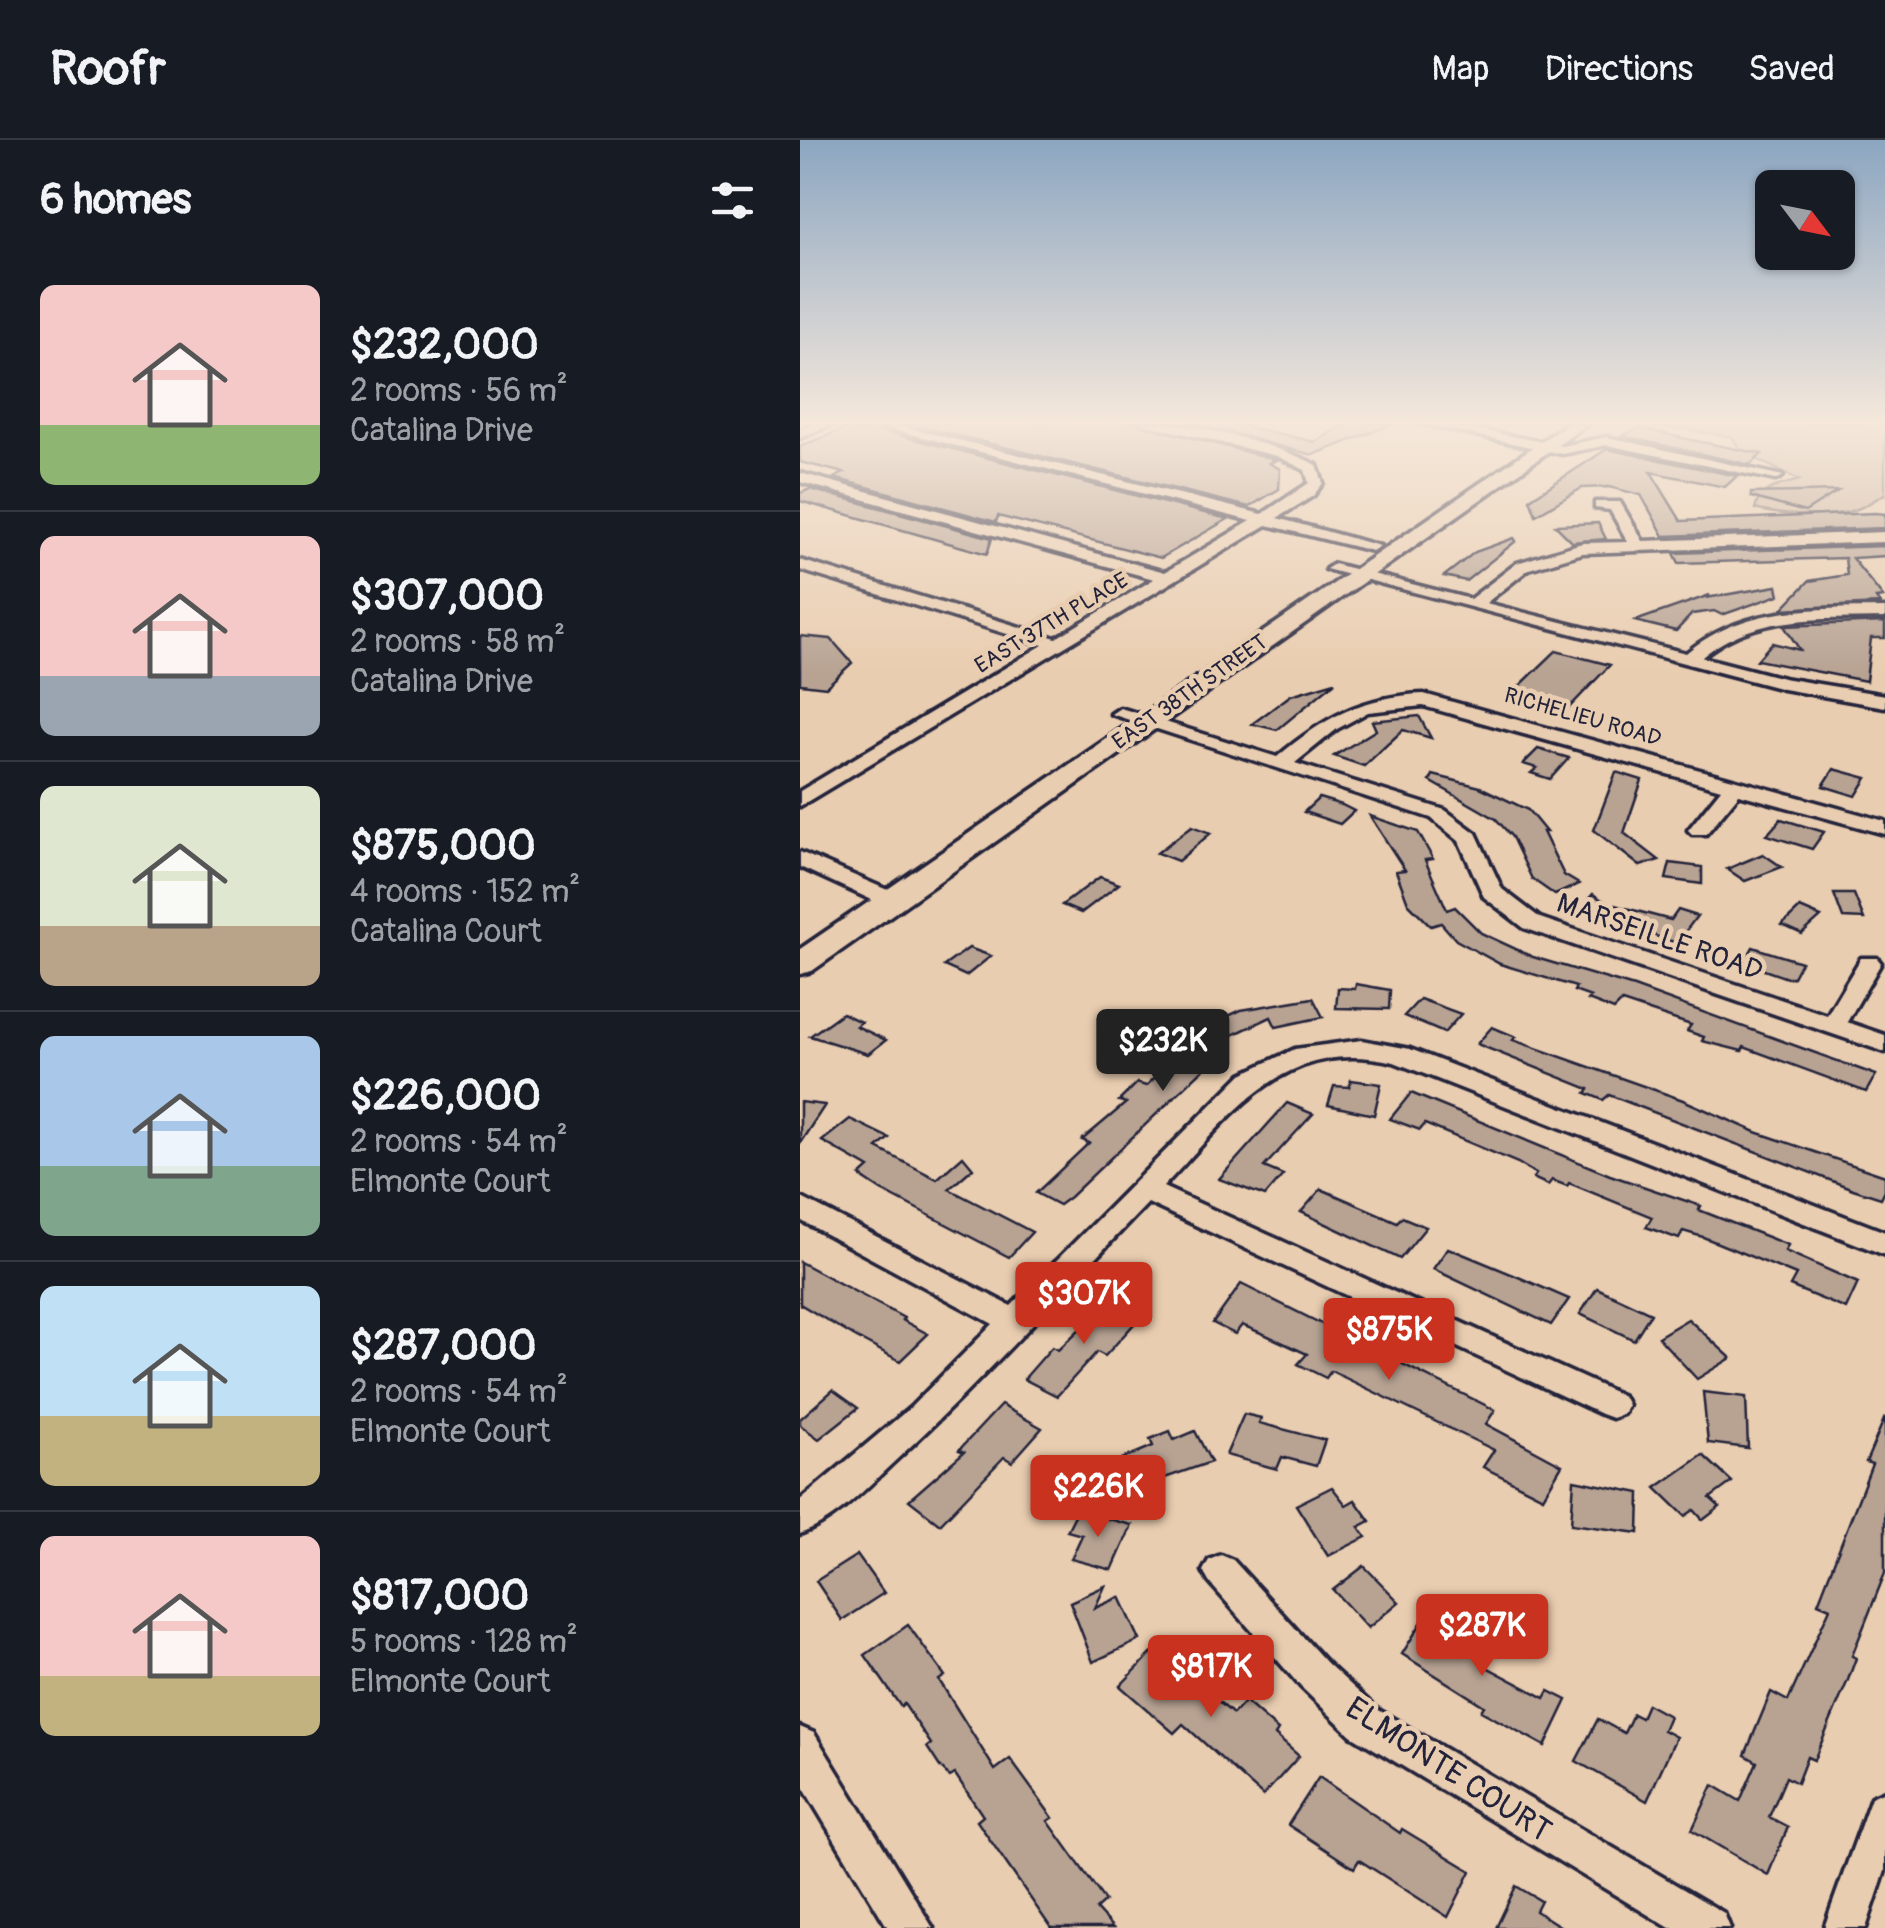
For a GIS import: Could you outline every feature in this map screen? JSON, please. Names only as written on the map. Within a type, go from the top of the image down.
[{"type":"main road","name":"EAST 38TH STREET","points":[[1346,572],[1372,546],[1433,506]]},
{"type":"main road","name":"EAST 38TH STREET","points":[[800,964],[880,894],[1441,506]]},
{"type":"main road","name":"EAST 38TH STREET","points":[[800,934],[880,894]]},
{"type":"street","points":[[907,506],[1168,578]]},
{"type":"street","points":[[1213,506],[1372,546]]},
{"type":"street","name":"EAST 37TH PLACE","points":[[800,800],[1285,506]]},
{"type":"street","points":[[1616,506],[1636,544]]},
{"type":"street","points":[[1474,604],[1516,571],[1550,555],[1636,544],[1885,537]]},
{"type":"street","points":[[800,565],[1057,644]]},
{"type":"street","points":[[1346,572],[1796,686],[1885,700]]},
{"type":"street","points":[[1689,660],[1712,637],[1749,622],[1885,613]]},
{"type":"street","name":"RICHELIEU ROAD","points":[[1281,764],[1346,712],[1378,702],[1424,700],[1885,828]]},
{"type":"street","name":"MARSEILLE ROAD","points":[[1133,718],[1450,821],[1472,842],[1492,892],[1539,926],[1885,1044]]},
{"type":"street","points":[[1700,830],[1735,786]]},
{"type":"street","points":[[800,859],[880,894]]},
{"type":"street","points":[[1832,1026],[1869,962]]},
{"type":"street","points":[[800,1519],[876,1458],[1251,1080],[1289,1058],[1326,1049],[1376,1050],[1408,1058],[1885,1244]]},
{"type":"street","points":[[1143,1189],[1612,1405]]},
{"type":"street","points":[[800,1207],[1014,1321]]},
{"type":"street","name":"ELMONTE COURT","points":[[1222,1571],[1314,1675],[1364,1722],[1708,1928]]},
{"type":"street","points":[[805,1767],[912,1928]]},
{"type":"street","points":[[1844,1928],[1885,1810]]},
{"type":"shaded area","points":[[1756,506],[1864,506],[1821,515]]},
{"type":"building","points":[[819,506],[875,506],[992,538],[987,554]]},
{"type":"building","points":[[939,506],[1179,506],[1228,519],[1161,558],[998,516],[996,522]]},
{"type":"building","points":[[1533,506],[1551,506],[1536,515]]},
{"type":"building","points":[[1647,506],[1672,506],[1681,521],[1885,514],[1885,528],[1664,536]]},
{"type":"building","points":[[1785,506],[1814,506],[1805,512]]},
{"type":"building","points":[[1598,523],[1606,539],[1572,542],[1555,525]]},
{"type":"building","points":[[1514,538],[1516,541],[1466,581],[1444,576],[1475,552]]},
{"type":"building","points":[[1885,546],[1885,556],[1852,558],[1883,597],[1876,598],[1880,604],[1782,609],[1809,581],[1847,575],[1845,558],[1679,563],[1674,553]]},
{"type":"building","points":[[1777,586],[1779,595],[1722,615],[1714,611],[1692,614],[1676,631],[1635,621],[1710,595],[1706,598]]},
{"type":"building","points":[[1885,622],[1885,638],[1871,638],[1866,681],[1757,660],[1772,643],[1800,650],[1784,626]]},
{"type":"building","points":[[800,636],[831,639],[852,663],[826,687],[800,684]]},
{"type":"building","points":[[1556,651],[1610,665],[1562,715],[1506,699]]},
{"type":"building","points":[[1335,682],[1277,730],[1252,724],[1291,695]]},
{"type":"building","points":[[1419,716],[1431,738],[1403,730],[1364,766],[1334,756],[1376,730],[1372,721]]},
{"type":"building","points":[[1538,749],[1569,758],[1550,779],[1531,773],[1537,768],[1523,764]]},
{"type":"building","points":[[1834,769],[1867,778],[1856,796],[1823,786]]},
{"type":"building","points":[[1616,772],[1642,780],[1624,833],[1659,860],[1640,866],[1594,830]]},
{"type":"building","points":[[1433,775],[1480,787],[1528,810],[1546,832],[1564,875],[1579,884],[1555,895],[1532,879],[1512,837],[1496,819],[1430,781]]},
{"type":"building","points":[[1319,798],[1354,811],[1340,824],[1304,812]]},
{"type":"building","points":[[1370,816],[1418,832],[1433,859],[1425,860],[1447,910],[1455,907],[1481,933],[1533,957],[1634,987],[1876,1075],[1866,1092],[1744,1047],[1742,1051],[1702,1041],[1704,1037],[1687,1031],[1691,1025],[1622,1002],[1614,1010],[1588,1000],[1591,997],[1574,991],[1576,987],[1500,964],[1456,940],[1441,923],[1431,926],[1408,903],[1396,871],[1405,870]]},
{"type":"building","points":[[1781,819],[1824,832],[1812,849],[1767,835]]},
{"type":"building","points":[[1192,826],[1211,833],[1178,861],[1157,853]]},
{"type":"building","points":[[1763,854],[1782,867],[1745,881],[1727,869]]},
{"type":"building","points":[[1670,863],[1702,867],[1702,884],[1666,879]]},
{"type":"building","points":[[1100,877],[1119,884],[1081,913],[1062,905]]},
{"type":"building","points":[[1593,894],[1607,903],[1671,920],[1678,910],[1697,916],[1677,943],[1578,911]]},
{"type":"building","points":[[1834,894],[1854,894],[1864,919],[1843,918]]},
{"type":"building","points":[[1800,908],[1821,917],[1802,934],[1782,925]]},
{"type":"building","points":[[1753,947],[1801,962],[1793,977],[1787,978],[1744,963]]},
{"type":"building","points":[[969,948],[991,956],[966,976],[944,966]]},
{"type":"building","points":[[1356,984],[1390,990],[1389,1009],[1336,1008],[1338,988],[1355,989]]},
{"type":"building","points":[[1313,998],[1323,1017],[1276,1027],[1271,1017],[1194,1053],[1212,1061],[1070,1197],[1059,1205],[1036,1193],[1089,1143],[1082,1140],[1126,1103],[1119,1101],[1137,1083],[1146,1086],[1198,1036],[1194,1032],[1241,1010]]},
{"type":"building","points":[[1420,999],[1461,1014],[1444,1033],[1404,1016]]},
{"type":"building","points":[[842,1013],[861,1022],[856,1026],[886,1040],[868,1054],[810,1036]]},
{"type":"building","points":[[1492,1027],[1516,1037],[1513,1040],[1885,1176],[1885,1190],[1881,1198],[1853,1189],[1609,1095],[1603,1100],[1586,1093],[1589,1089],[1477,1044]]},
{"type":"building","points":[[1351,1080],[1381,1084],[1374,1115],[1328,1105],[1334,1086],[1349,1087]]},
{"type":"building","points":[[1411,1093],[1610,1175],[1701,1206],[1699,1210],[1788,1245],[1785,1251],[1858,1283],[1846,1309],[1790,1286],[1796,1275],[1703,1237],[1683,1231],[1679,1239],[1646,1227],[1652,1217],[1569,1183],[1567,1186],[1552,1180],[1548,1185],[1533,1178],[1536,1174],[1518,1163],[1425,1124],[1420,1130],[1390,1119]]},
{"type":"building","points":[[800,1102],[825,1105],[800,1143]]},
{"type":"building","points":[[1287,1103],[1313,1114],[1264,1167],[1283,1175],[1265,1196],[1219,1179]]},
{"type":"building","points":[[850,1119],[889,1138],[877,1148],[937,1179],[963,1156],[973,1168],[949,1189],[1032,1232],[1009,1257],[881,1190],[860,1176],[869,1168],[822,1141]]},
{"type":"building","points":[[1321,1189],[1397,1222],[1402,1217],[1426,1227],[1400,1259],[1301,1212]]},
{"type":"building","points":[[1448,1248],[1569,1299],[1551,1325],[1433,1269]]},
{"type":"building","points":[[800,1262],[928,1334],[900,1361],[855,1337],[800,1304]]},
{"type":"building","points":[[1241,1284],[1495,1410],[1486,1424],[1562,1465],[1543,1497],[1483,1467],[1494,1450],[1331,1371],[1326,1378],[1298,1364],[1307,1354],[1266,1335],[1242,1325],[1235,1334],[1213,1323]]},
{"type":"building","points":[[1597,1288],[1651,1313],[1634,1340],[1580,1314]]},
{"type":"building","points":[[1112,1298],[1143,1314],[1105,1356],[1097,1352],[1057,1396],[1024,1379],[1052,1347],[1058,1350]]},
{"type":"building","points":[[1688,1319],[1731,1358],[1697,1379],[1658,1337]]},
{"type":"building","points":[[833,1390],[858,1408],[819,1439],[800,1425],[800,1419]]},
{"type":"building","points":[[1703,1392],[1746,1397],[1748,1448],[1708,1443]]},
{"type":"building","points":[[1001,1405],[1042,1428],[1012,1462],[1004,1457],[940,1524],[909,1500],[964,1452],[959,1450]]},
{"type":"building","points":[[1244,1414],[1261,1418],[1259,1423],[1325,1440],[1316,1466],[1282,1457],[1277,1469],[1226,1455]]},
{"type":"building","points":[[1885,1417],[1885,1573],[1852,1656],[1856,1658],[1848,1680],[1814,1760],[1807,1757],[1797,1783],[1786,1777],[1769,1817],[1788,1827],[1768,1875],[1692,1830],[1713,1785],[1740,1801],[1757,1762],[1745,1755],[1771,1692],[1788,1701],[1830,1608],[1818,1603],[1872,1464],[1866,1462]]},
{"type":"building","points":[[1170,1431],[1174,1440],[1195,1431],[1211,1462],[1136,1488],[1122,1459],[1153,1446],[1150,1439]]},
{"type":"building","points":[[1703,1455],[1732,1482],[1710,1498],[1720,1507],[1703,1520],[1694,1510],[1685,1516],[1656,1488]]},
{"type":"building","points":[[1574,1480],[1640,1493],[1639,1533],[1571,1524]]},
{"type":"building","points":[[1332,1487],[1346,1505],[1355,1500],[1370,1521],[1359,1527],[1366,1537],[1328,1556],[1296,1505]]},
{"type":"building","points":[[1077,1511],[1132,1525],[1112,1570],[1071,1559],[1082,1535],[1067,1531]]},
{"type":"building","points":[[857,1555],[884,1593],[842,1620],[816,1581]]},
{"type":"building","points":[[1364,1566],[1399,1602],[1368,1628],[1333,1590]]},
{"type":"building","points":[[1105,1586],[1095,1608],[1120,1597],[1140,1640],[1093,1662],[1070,1602]]},
{"type":"building","points":[[1440,1612],[1463,1624],[1457,1634],[1490,1652],[1483,1665],[1545,1698],[1549,1691],[1567,1700],[1545,1746],[1481,1711],[1484,1706],[1402,1654],[1423,1620],[1434,1622]]},
{"type":"building","points":[[908,1625],[945,1676],[939,1680],[995,1770],[1010,1759],[1053,1818],[1048,1821],[1105,1901],[1096,1909],[1113,1928],[1051,1928],[977,1821],[983,1816],[955,1774],[950,1777],[940,1767],[927,1747],[931,1744],[865,1655]]},
{"type":"building","points":[[1161,1644],[1192,1670],[1188,1675],[1233,1714],[1245,1701],[1278,1730],[1275,1735],[1299,1756],[1263,1796],[1183,1724],[1174,1733],[1120,1686]]},
{"type":"building","points":[[1647,1704],[1669,1716],[1663,1730],[1676,1737],[1647,1801],[1576,1761],[1598,1719],[1624,1733],[1633,1714],[1641,1718]]},
{"type":"building","points":[[1319,1777],[1400,1833],[1402,1829],[1471,1871],[1448,1917],[1359,1860],[1354,1868],[1288,1825]]},
{"type":"building","points":[[1516,1886],[1541,1901],[1536,1911],[1563,1928],[1496,1928]]}]
